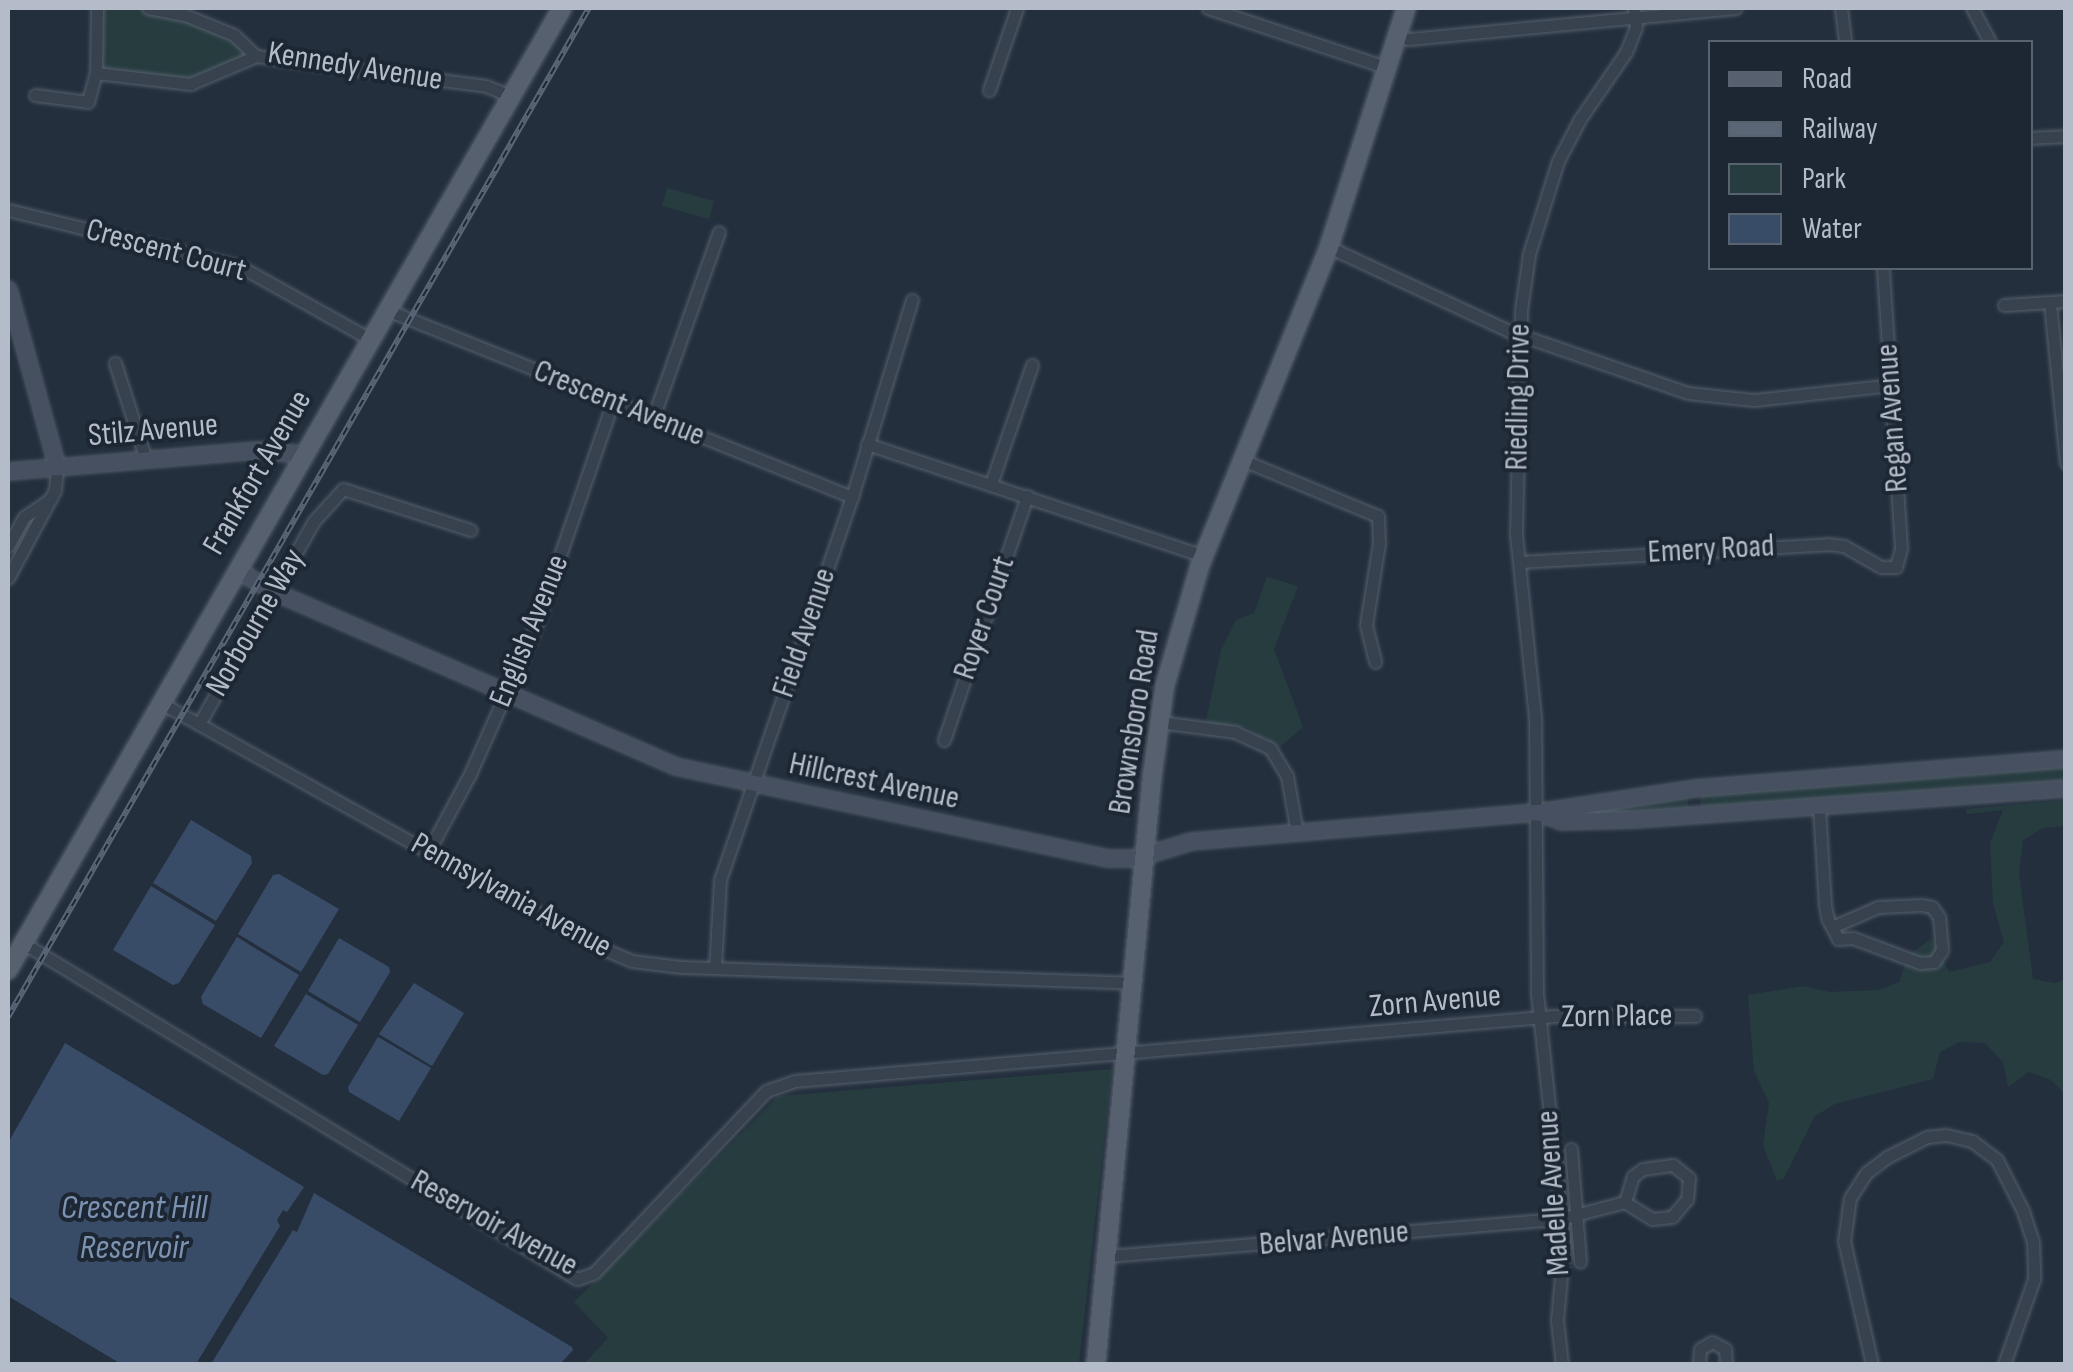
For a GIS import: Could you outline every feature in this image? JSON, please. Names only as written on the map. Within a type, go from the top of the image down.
[{"type":"main road","name":"Frankfort Avenue","points":[[8,970],[562,8]]},
{"type":"main road","name":"Brownsboro Road","points":[[1096,1364],[1145,854],[1159,722],[1170,661],[1204,556],[1329,247],[1406,8]]},
{"type":"main road","points":[[8,290],[57,467]]},
{"type":"main road","name":"Stilz Avenue","points":[[8,471],[279,449],[303,454]]},
{"type":"main road","name":"Hillcrest Avenue","points":[[236,570],[272,591],[675,766],[1109,858],[1145,854],[1191,841],[1538,812]]},
{"type":"main road","points":[[1538,812],[1695,788],[2066,759]]},
{"type":"main road","points":[[1538,812],[1561,821],[1634,820],[2066,788]]},
{"type":"street","points":[[35,96],[86,104],[96,73],[98,8]]},
{"type":"street","name":"Kennedy Avenue","points":[[148,8],[186,15],[234,34],[256,56],[486,86],[511,96]]},
{"type":"street","points":[[989,90],[1017,8]]},
{"type":"street","points":[[1208,8],[1388,68]]},
{"type":"street","points":[[1398,37],[1409,40],[1634,12],[1736,8]]},
{"type":"street","points":[[1841,8],[1845,40]]},
{"type":"street","points":[[1972,8],[1989,40]]},
{"type":"street","name":"Riedling Drive","points":[[1538,812],[1535,718],[1516,526],[1526,272],[1548,189],[1568,138],[1626,52],[1635,31],[1634,12]]},
{"type":"street","points":[[96,73],[190,84],[256,56]]},
{"type":"street","points":[[2033,138],[2066,136]]},
{"type":"street","name":"Crescent Court","points":[[8,210],[241,266],[370,339]]},
{"type":"street","points":[[653,418],[719,232]]},
{"type":"street","points":[[1329,247],[1546,346],[1711,399],[1754,400],[1892,386]]},
{"type":"street","name":"Regan Avenue","points":[[1882,270],[1902,548],[1896,567]]},
{"type":"street","name":"Field Avenue","points":[[716,968],[720,880],[852,496],[912,300]]},
{"type":"street","points":[[2004,305],[2066,301]]},
{"type":"street","points":[[2050,303],[2066,463]]},
{"type":"street","name":"Crescent Avenue","points":[[386,310],[852,496]]},
{"type":"street","points":[[1522,369],[1546,346]]},
{"type":"street","points":[[115,363],[146,460]]},
{"type":"street","points":[[990,484],[1032,365]]},
{"type":"street","name":"English Avenue","points":[[428,852],[470,774],[546,600],[613,402]]},
{"type":"street","points":[[867,444],[1204,556]]},
{"type":"street","points":[[1245,461],[1378,516],[1379,543],[1366,625],[1376,662]]},
{"type":"street","points":[[8,578],[51,498],[57,467]]},
{"type":"street","name":"Norbourne Way","points":[[199,724],[314,521],[346,488],[471,530]]},
{"type":"street","name":"Royer Court","points":[[944,740],[1027,496]]},
{"type":"street","points":[[8,546],[24,517],[51,498]]},
{"type":"street","name":"Emery Road","points":[[1519,562],[1828,544],[1844,546],[1882,567],[1896,567]]},
{"type":"street","name":"Pennsylvania Avenue","points":[[161,703],[613,954],[654,965],[1134,984]]},
{"type":"street","points":[[1159,722],[1235,732],[1270,748],[1288,776],[1298,833]]},
{"type":"street","points":[[1819,807],[1824,906],[1835,933]]},
{"type":"street","name":"Zorn Avenue","points":[[1127,1054],[1539,1020],[1533,856],[1538,812]]},
{"type":"street","points":[[1922,905],[1939,916],[1942,950],[1934,962],[1920,963],[1835,933],[1878,907],[1922,905]]},
{"type":"street","name":"Reservoir Avenue","points":[[23,943],[577,1278],[594,1272],[774,1086],[1127,1054]]},
{"type":"street","name":"Zorn Place","points":[[1539,1020],[1614,1014],[1695,1016]]},
{"type":"street","name":"Madelle Avenue","points":[[1539,1020],[1565,1263],[1557,1336],[1562,1364]]},
{"type":"street","points":[[1872,1364],[1844,1241],[1850,1198],[1866,1173],[1887,1157],[1927,1137],[1946,1135],[1972,1141],[1997,1160],[2023,1210],[2033,1242],[2034,1279],[2004,1364]]},
{"type":"street","points":[[1571,1148],[1580,1262]]},
{"type":"street","points":[[1674,1165],[1690,1178],[1688,1198],[1672,1217],[1652,1220],[1625,1202],[1633,1176],[1643,1169],[1674,1165]]},
{"type":"street","name":"Belvar Avenue","points":[[1107,1256],[1560,1219],[1625,1202]]},
{"type":"street","points":[[1698,1364],[1700,1349],[1712,1342],[1725,1349],[1726,1364]]},
{"type":"green space","points":[[98,8],[144,8],[226,31],[253,52],[183,84],[96,73]]},
{"type":"green space","points":[[667,188],[714,201],[709,219],[662,206]]},
{"type":"green space","points":[[1267,577],[1298,586],[1274,649],[1303,727],[1279,748],[1246,727],[1205,725],[1221,650],[1236,620],[1254,613]]},
{"type":"green space","points":[[2065,763],[2065,783],[1701,807],[1700,800],[1703,793]]},
{"type":"green space","points":[[1688,796],[1688,809],[1562,816],[1558,812]]},
{"type":"green space","points":[[2065,800],[2065,826],[2043,828],[2023,840],[2019,873],[2033,979],[2055,983],[2065,980],[2065,1094],[2051,1080],[2029,1072],[2008,1087],[2003,1062],[1985,1043],[1959,1042],[1940,1052],[1933,1079],[1835,1104],[1815,1116],[1784,1178],[1777,1181],[1763,1145],[1769,1103],[1754,1071],[1748,995],[1803,986],[1829,992],[1879,990],[1899,982],[1908,956],[1932,938],[1949,972],[1990,962],[2004,942],[1993,903],[1990,843],[2003,810],[1967,814],[1966,809]]},
{"type":"green space","points":[[1112,1069],[1079,1364],[584,1364],[608,1338],[574,1302],[778,1096]]},
{"type":"water","points":[[191,820],[251,856],[252,863],[216,921],[153,883]]},
{"type":"water","points":[[279,874],[339,909],[301,972],[238,934],[273,875]]},
{"type":"water","points":[[151,886],[215,925],[179,983],[173,985],[113,950]]},
{"type":"water","points":[[237,937],[299,975],[261,1038],[203,1004],[201,997]]},
{"type":"water","points":[[339,938],[389,967],[390,972],[360,1022],[308,991]]},
{"type":"water","points":[[414,983],[464,1013],[432,1066],[379,1034]]},
{"type":"water","points":[[306,994],[358,1025],[328,1074],[323,1075],[274,1046]]},
{"type":"water","points":[[378,1037],[431,1068],[399,1121],[349,1092],[348,1087]]},
{"type":"water","name":"Crescent Hill Reservoir","points":[[65,1043],[304,1187],[287,1212],[283,1210],[277,1220],[280,1226],[196,1364],[121,1364],[8,1296],[8,1143]]},
{"type":"water","name":"Crescent Hill Reservoir","points":[[314,1193],[573,1350],[560,1364],[211,1364],[293,1230],[297,1232]]},
{"type":"railway","points":[[8,1017],[589,8]]}]
